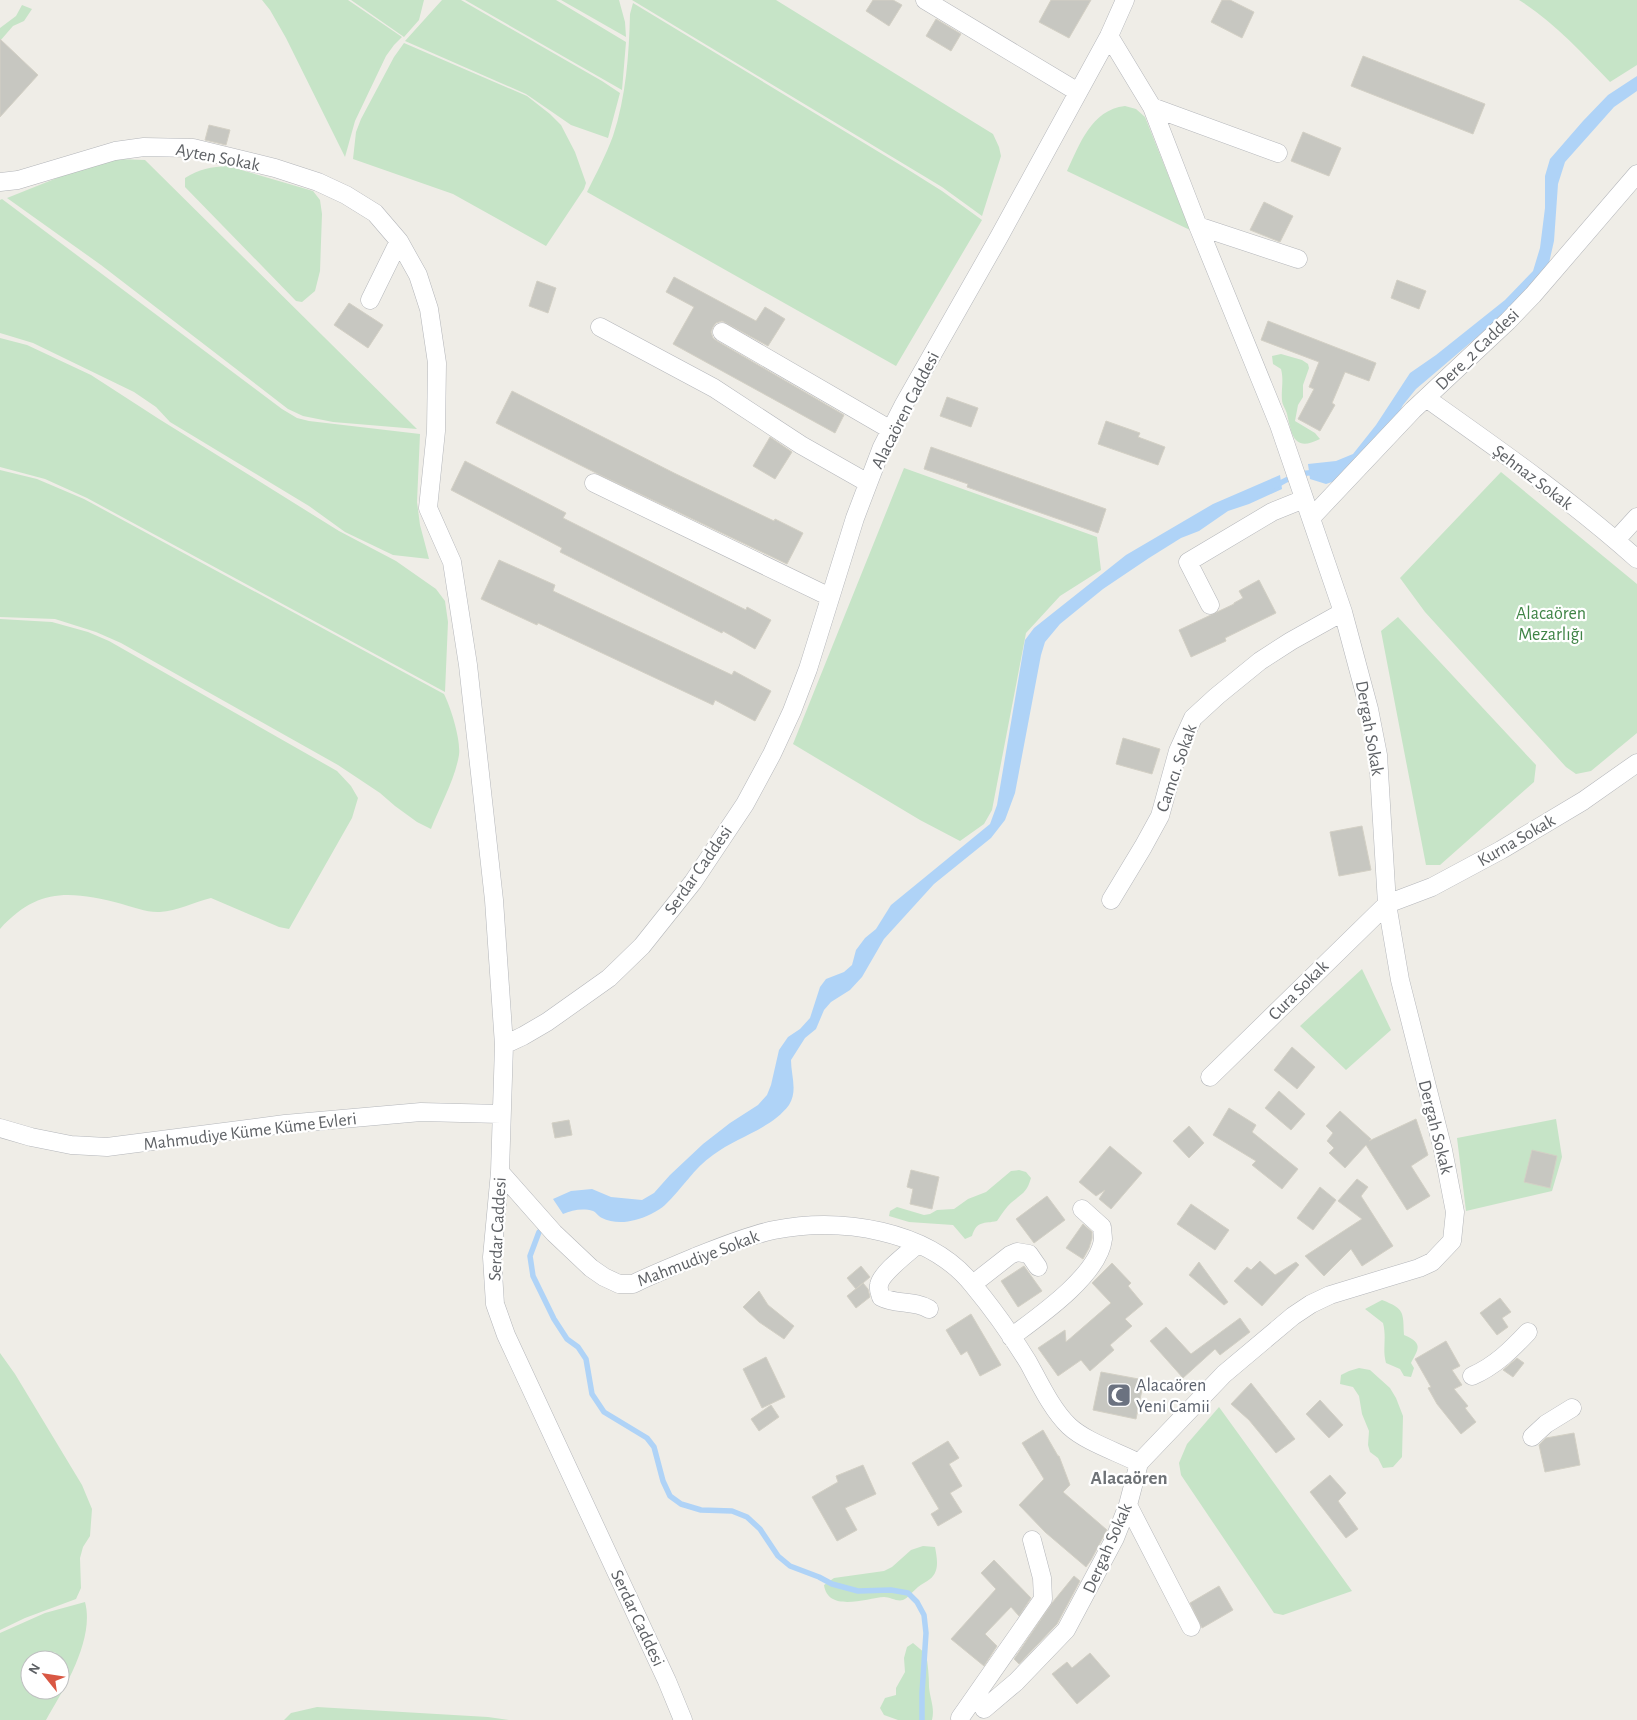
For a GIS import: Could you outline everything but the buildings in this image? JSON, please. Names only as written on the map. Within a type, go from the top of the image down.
[{"type":"street","points":[[924,0],[1078,92]]},
{"type":"street","name":"Alacaören Caddesi","points":[[745,804],[772,754],[792,711],[808,669],[840,562],[868,483],[891,430],[1109,36],[1125,0]]},
{"type":"street","points":[[1109,36],[1152,107],[1198,226],[1298,259]]},
{"type":"street","points":[[1152,107],[1278,153]]},
{"type":"street","name":"Ayten Sokak","points":[[0,182],[18,180],[115,151],[170,147],[211,152],[275,168],[318,182],[346,195],[375,213],[399,241],[418,275],[430,309],[437,363],[436,431],[428,508],[452,562],[466,650],[494,900],[504,1045]]},
{"type":"street","name":"Dere_2 Caddesi","points":[[1310,518],[1426,398],[1533,295],[1637,175]]},
{"type":"street","name":"Dergah Sokak","points":[[984,1709],[1016,1682],[1066,1630],[1115,1538],[1128,1505],[1139,1463],[1224,1374],[1293,1316],[1311,1304],[1330,1295],[1419,1268],[1432,1262],[1452,1241],[1455,1212],[1450,1179],[1400,980],[1387,904],[1378,756],[1370,709],[1343,612],[1290,456],[1198,226]]},
{"type":"street","points":[[370,300],[399,241]]},
{"type":"street","points":[[600,326],[714,388],[801,444],[868,483]]},
{"type":"street","points":[[722,332],[891,430]]},
{"type":"street","name":"Şehnaz Sokak","points":[[1426,398],[1505,454],[1616,540],[1637,559]]},
{"type":"street","points":[[594,483],[830,597]]},
{"type":"street","points":[[1210,604],[1188,562],[1264,516],[1303,496]]},
{"type":"street","points":[[1616,540],[1637,517]]},
{"type":"street","name":"Camcı. Sokak","points":[[1111,900],[1160,816],[1178,751],[1193,718],[1260,661],[1343,612]]},
{"type":"street","name":"Kurna Sokak","points":[[1387,904],[1432,887],[1501,850],[1583,801],[1637,763]]},
{"type":"street","name":"Serdar Caddesi","points":[[682,1720],[667,1681],[506,1335],[495,1304],[493,1237],[500,1172],[504,1045],[547,1022],[609,978],[642,946],[693,882],[745,804]]},
{"type":"street","name":"Cura Sokak","points":[[1210,1078],[1387,904]]},
{"type":"street","name":"Mahmudiye Küme Küme Evleri","points":[[0,1128],[30,1137],[71,1145],[107,1147],[276,1126],[421,1112],[501,1114]]},
{"type":"street","name":"Mahmudiye Sokak","points":[[500,1172],[554,1232],[591,1268],[619,1284],[633,1284],[742,1238],[774,1230],[823,1226],[859,1228],[889,1233],[918,1244],[959,1270],[973,1284],[1011,1337],[1059,1415],[1069,1426],[1097,1443],[1139,1463]]},
{"type":"street","points":[[1011,1337],[1065,1295],[1089,1270],[1103,1240],[1102,1228],[1082,1210]]},
{"type":"street","points":[[918,1244],[883,1276],[879,1284],[879,1290],[881,1297],[890,1302],[920,1304],[929,1309]]},
{"type":"street","points":[[973,1284],[1010,1255],[1017,1252],[1030,1254],[1038,1267]]},
{"type":"street","points":[[1472,1376],[1487,1369],[1501,1359],[1528,1332]]},
{"type":"street","points":[[1532,1437],[1546,1424],[1572,1408]]},
{"type":"street","points":[[1128,1505],[1191,1627]]},
{"type":"street","points":[[960,1718],[1043,1599],[1042,1578],[1032,1540]]},
{"type":"green space","points":[[262,0],[348,0],[402,37],[386,56],[355,121],[345,157],[286,38]]},
{"type":"green space","points":[[351,0],[424,0],[419,20],[404,37]]},
{"type":"green space","points":[[442,0],[461,0],[620,93],[608,138],[571,125],[526,94],[405,41]]},
{"type":"green space","points":[[465,0],[556,0],[626,42],[622,90]]},
{"type":"green space","points":[[561,0],[619,0],[625,22],[626,37]]},
{"type":"green space","points":[[632,0],[776,0],[993,134],[1001,156],[982,216],[942,187]]},
{"type":"green space","points":[[1519,0],[1637,0],[1637,65],[1610,82],[1556,28]]},
{"type":"green space","points":[[633,3],[907,169],[982,220],[896,366],[587,192],[613,136],[621,106],[626,75],[630,14]]},
{"type":"green space","points":[[22,5],[32,9],[24,21],[13,26],[0,41],[0,28],[16,16]]},
{"type":"green space","points":[[404,43],[527,96],[561,125],[575,152],[586,183],[584,189],[546,246],[453,194],[353,159],[356,132],[361,119],[394,57]]},
{"type":"green space","points":[[1125,106],[1136,109],[1145,117],[1190,230],[1067,171],[1082,140],[1095,121],[1113,109]]},
{"type":"green space","points":[[117,159],[145,160],[417,429],[333,422],[303,416],[288,409],[101,265],[7,198],[72,172]]},
{"type":"green space","points":[[228,166],[313,191],[320,200],[322,214],[320,271],[315,291],[302,302],[296,301],[185,187],[185,178],[195,172]]},
{"type":"green space","points":[[2,199],[282,409],[297,418],[420,434],[417,502],[420,525],[429,559],[393,555],[345,532],[309,506],[170,422],[156,407],[134,392],[33,343],[0,333],[0,200]]},
{"type":"green space","points":[[0,338],[27,345],[91,375],[339,531],[396,561],[436,589],[445,601],[448,622],[445,692],[87,498],[45,479],[0,467]]},
{"type":"green space","points":[[1281,354],[1302,360],[1308,364],[1309,368],[1303,385],[1303,397],[1298,405],[1295,421],[1315,433],[1320,439],[1311,443],[1299,443],[1293,435],[1282,402],[1281,369],[1273,364],[1272,356]]},
{"type":"green space","points":[[904,468],[1097,537],[1101,570],[1060,596],[1026,633],[992,810],[984,824],[960,841],[920,820],[793,744]]},
{"type":"green space","points":[[0,470],[37,479],[84,499],[444,694],[455,724],[459,755],[451,783],[431,829],[417,822],[380,793],[338,765],[121,643],[96,632],[55,619],[0,617]]},
{"type":"green space","name":"Alacaören Mezarlığı","points":[[1501,472],[1637,584],[1637,733],[1591,771],[1576,774],[1566,767],[1425,612],[1400,578]]},
{"type":"green space","points":[[1398,617],[1536,765],[1534,782],[1440,865],[1426,865],[1381,631]]},
{"type":"green space","points":[[0,619],[52,622],[88,632],[109,641],[337,771],[351,786],[358,798],[352,818],[289,929],[279,927],[211,898],[173,910],[155,912],[104,900],[71,895],[42,899],[14,915],[0,929]]},
{"type":"green space","points":[[1362,969],[1391,1030],[1346,1070],[1300,1026]]},
{"type":"green space","points":[[1556,1119],[1562,1157],[1552,1191],[1466,1211],[1457,1138]]},
{"type":"green space","points":[[1019,1170],[1026,1172],[1031,1178],[1026,1189],[1008,1206],[997,1221],[979,1225],[972,1236],[965,1239],[953,1225],[909,1222],[889,1216],[890,1211],[897,1207],[924,1215],[937,1210],[954,1209],[968,1199],[986,1192],[1011,1171]]},
{"type":"green space","points":[[1382,1300],[1399,1309],[1403,1316],[1404,1335],[1417,1343],[1417,1350],[1411,1363],[1414,1368],[1411,1377],[1404,1376],[1400,1369],[1386,1363],[1383,1323],[1365,1309]]},
{"type":"green space","points":[[0,1353],[15,1374],[82,1485],[92,1509],[90,1536],[83,1547],[80,1558],[81,1588],[76,1599],[25,1618],[0,1630]]},
{"type":"green space","points":[[1359,1368],[1370,1370],[1390,1388],[1403,1416],[1402,1457],[1393,1467],[1383,1468],[1378,1458],[1370,1452],[1368,1445],[1369,1431],[1362,1414],[1359,1396],[1353,1387],[1340,1384],[1341,1375]]},
{"type":"green space","points":[[1219,1407],[1352,1591],[1283,1615],[1274,1613],[1181,1475],[1179,1463],[1187,1444]]},
{"type":"green space","points":[[923,1546],[935,1547],[937,1568],[929,1580],[903,1600],[884,1597],[849,1602],[833,1599],[827,1594],[824,1585],[834,1578],[884,1571],[892,1567],[911,1550]]},
{"type":"green space","points":[[85,1602],[87,1616],[86,1632],[70,1677],[70,1650],[20,1650],[20,1700],[58,1700],[46,1720],[0,1720],[0,1633],[45,1613]]},
{"type":"green space","points":[[913,1643],[926,1654],[933,1707],[932,1720],[898,1720],[884,1715],[880,1708],[885,1698],[896,1695],[896,1688],[905,1672],[904,1658],[907,1647]]},
{"type":"green space","points":[[317,1707],[488,1717],[509,1720],[284,1720],[291,1713]]},
{"type":"water","points":[[1637,76],[1637,91],[1614,107],[1565,162],[1558,184],[1554,241],[1549,263],[1523,298],[1416,389],[1403,405],[1394,422],[1341,479],[1326,484],[1310,479],[1308,464],[1336,461],[1353,454],[1376,425],[1410,373],[1436,355],[1505,300],[1533,271],[1540,248],[1545,208],[1545,176],[1550,159],[1608,95]]},
{"type":"water","points":[[1280,475],[1282,489],[1228,511],[1199,531],[1181,538],[1149,558],[1103,589],[1060,624],[1045,642],[1015,793],[1005,820],[991,838],[934,884],[884,939],[862,977],[850,990],[831,1002],[824,1010],[816,1029],[805,1038],[791,1060],[792,1100],[782,1113],[763,1127],[722,1149],[706,1160],[665,1205],[651,1214],[631,1221],[614,1222],[606,1220],[589,1210],[570,1211],[563,1214],[553,1199],[571,1191],[592,1189],[611,1197],[642,1200],[654,1193],[703,1144],[730,1123],[758,1105],[767,1095],[771,1085],[779,1050],[788,1037],[800,1029],[810,1018],[820,987],[826,979],[844,972],[852,965],[856,950],[865,938],[876,929],[891,905],[990,824],[997,805],[1025,640],[1034,628],[1126,555],[1213,504]]},
{"type":"waterway","points":[[1275,486],[1299,474],[1315,473]]},
{"type":"waterway","points":[[539,1232],[530,1256],[533,1276],[554,1319],[567,1339],[578,1347],[586,1359],[592,1394],[604,1412],[647,1438],[654,1447],[663,1481],[670,1496],[681,1504],[701,1510],[732,1511],[747,1517],[760,1529],[778,1556],[790,1566],[832,1584],[858,1591],[891,1590],[908,1593],[917,1602],[924,1615],[926,1633],[922,1720]]},
{"type":"place","name":"Alacaören Yeni Camii","points":[[1119,1395]]},
{"type":"district","name":"Alacaören","points":[[1129,1477]]}]
